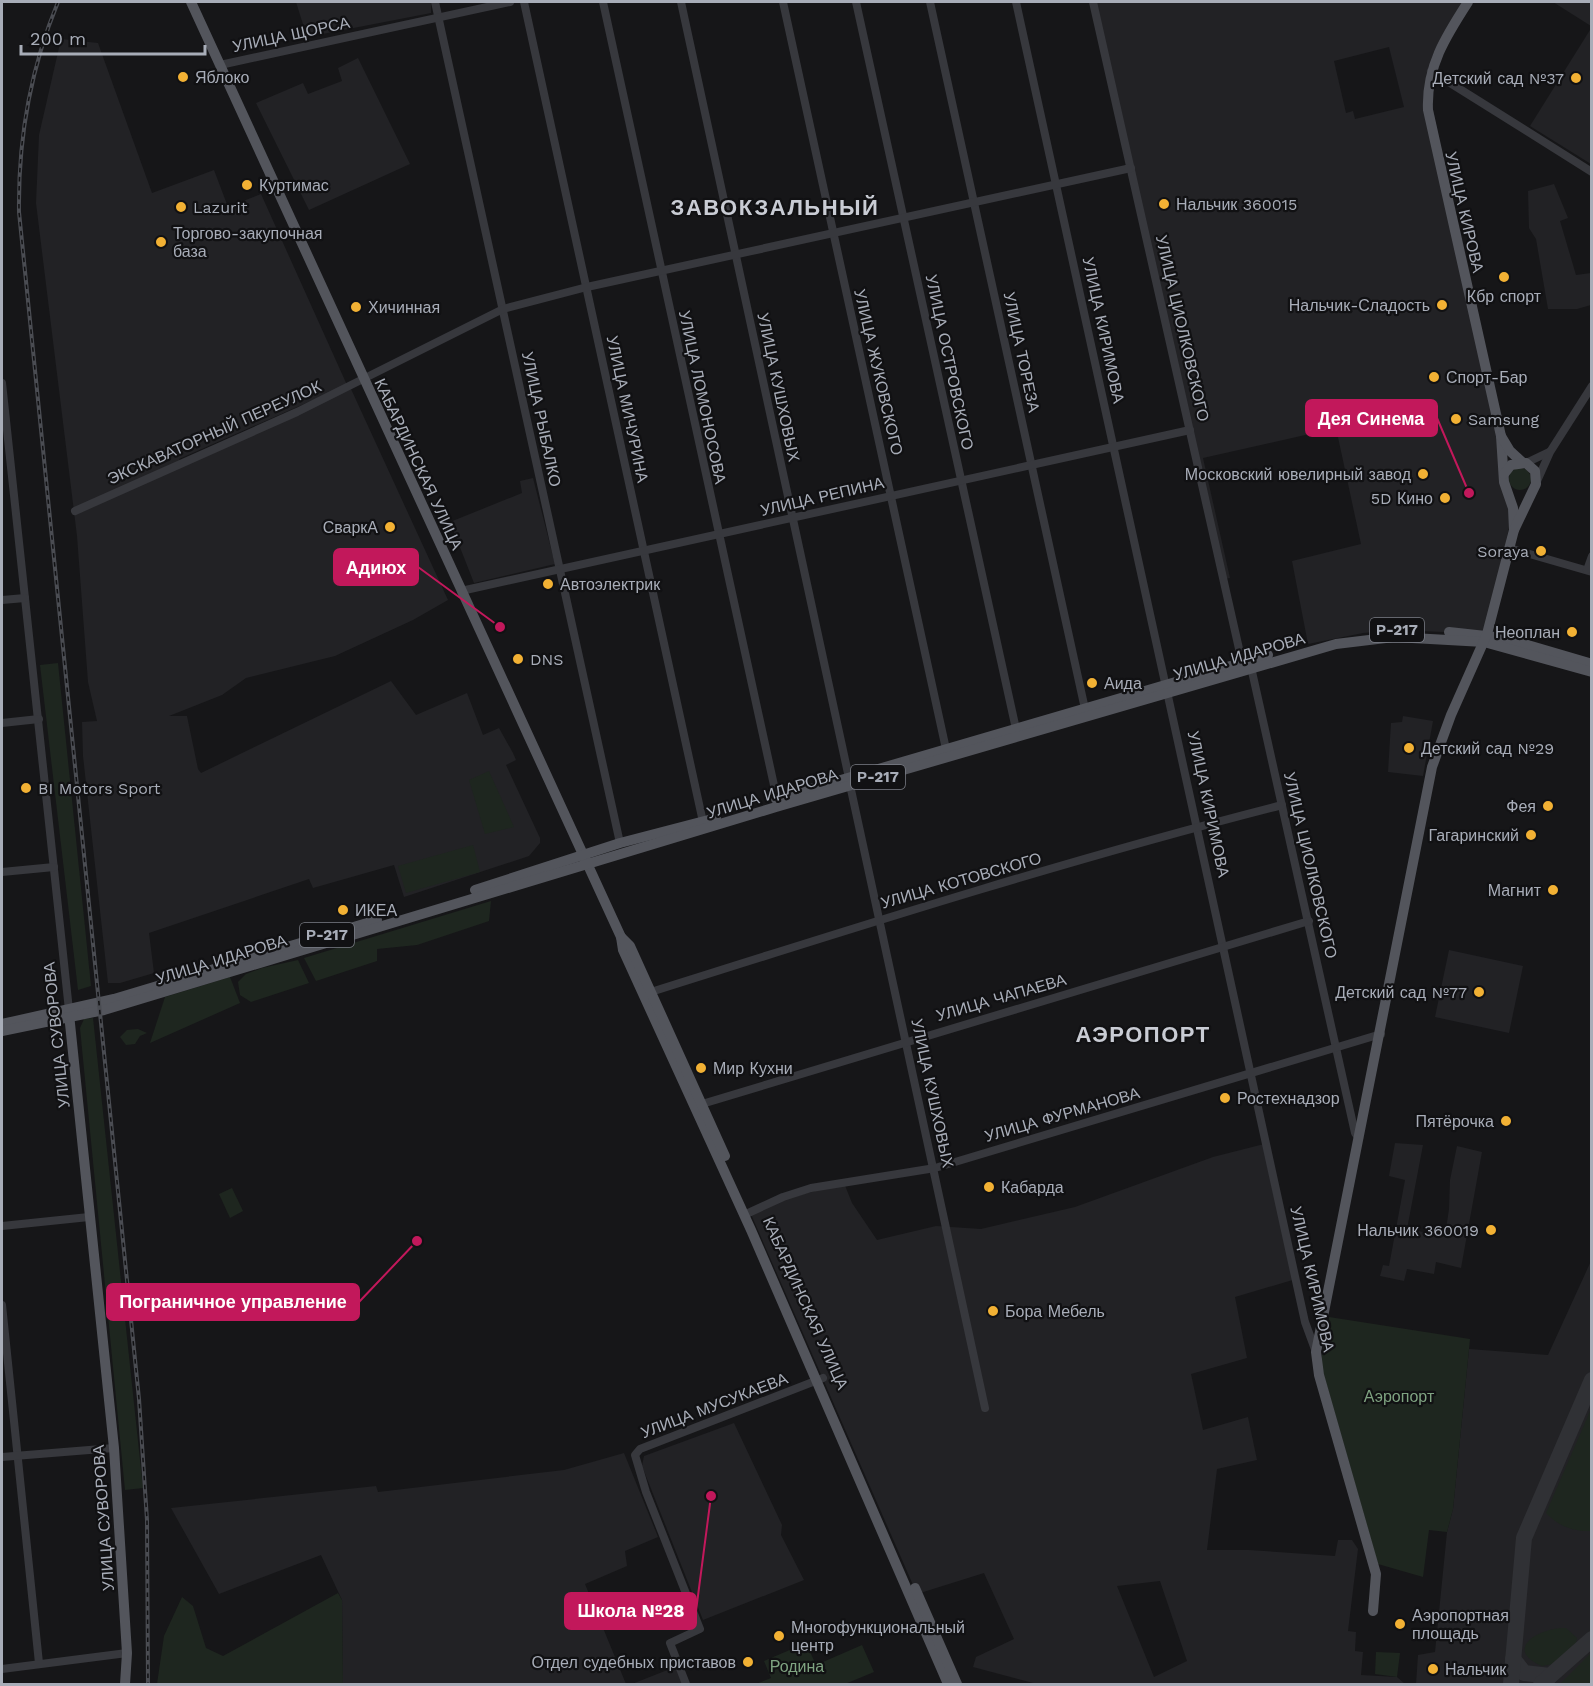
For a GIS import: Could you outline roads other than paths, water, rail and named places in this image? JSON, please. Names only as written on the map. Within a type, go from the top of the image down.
[{"type":"main road","name":"КАБАРДИНСКАЯ УЛИЦА","points":[[191,2],[586,860],[621,938],[623,950],[747,1214],[957,1684]]},
{"type":"main road","name":"УЛИЦА КИРОВА","points":[[1468,2],[1445,38],[1431,71],[1427,95],[1430,125],[1501,436],[1504,474]]},
{"type":"main road","points":[[1316,1352],[1381,1034],[1432,767],[1451,715],[1485,638],[1514,530],[1534,487],[1535,471],[1510,451],[1501,436]]},
{"type":"main road","points":[[1514,530],[1513,508],[1504,474],[1511,465],[1524,463]]},
{"type":"main road","points":[[1507,489],[1521,495],[1534,487]]},
{"type":"main road","name":"УЛИЦА ИДАРОВА","points":[[2,1032],[69,1015],[423,907],[1168,688],[1308,644],[1363,633],[1400,630],[1485,638],[1592,664]]},
{"type":"main road","name":"УЛИЦА ИДАРОВА","points":[[1246,664],[1336,644],[1378,638],[1485,638],[1592,672]]},
{"type":"main road","name":"УЛИЦА ИДАРОВА","points":[[586,860],[620,843],[703,822],[777,799],[850,782],[946,749],[1168,688]]},
{"type":"main road","name":"КАБАРДИНСКАЯ УЛИЦА","points":[[621,938],[630,946],[702,1104],[747,1214]]},
{"type":"main road","name":"УЛИЦА ИДАРОВА","points":[[2,1024],[69,1015]]},
{"type":"main road","name":"УЛИЦА СУВОРОВА","points":[[69,1015],[114,1448],[127,1653],[125,1684]]},
{"type":"main road","name":"УЛИЦА КИРИМОВА","points":[[1316,1352],[1319,1375],[1376,1574],[1373,1611]]},
{"type":"main road","name":"КАБАРДИНСКАЯ УЛИЦА","points":[[820,1379],[948,1684]]},
{"type":"street","name":"УЛИЦА РЫБАЛКО","points":[[435,2],[620,843]]},
{"type":"street","name":"УЛИЦА ЩОРСА","points":[[220,65],[510,2]]},
{"type":"street","name":"УЛИЦА МИЧУРИНА","points":[[524,2],[703,822]]},
{"type":"street","name":"УЛИЦА ЛОМОНОСОВА","points":[[603,2],[777,799]]},
{"type":"street","name":"УЛИЦА КУШХОВЫХ","points":[[681,2],[935,1168],[985,1408]]},
{"type":"street","name":"УЛИЦА ЖУКОВСКОГО","points":[[783,2],[946,749]]},
{"type":"street","name":"УЛИЦА ОСТРОВСКОГО","points":[[856,2],[1016,729]]},
{"type":"street","name":"УЛИЦА ТОРЕЗА","points":[[930,2],[1085,709]]},
{"type":"street","name":"УЛИЦА КИРИМОВА","points":[[1016,2],[1305,1322],[1316,1352]]},
{"type":"street","name":"УЛИЦА ЦИОЛКОВСКОГО","points":[[1093,2],[1246,664],[1282,805],[1354,1132],[1359,1138]]},
{"type":"street","points":[[1431,71],[1592,172]]},
{"type":"street","name":"ЭКСКАВАТОРНЫЙ ПЕРЕУЛОК","points":[[75,511],[364,380],[502,309],[587,287],[1131,168]]},
{"type":"street","name":"УЛИЦА СУВОРОВА","points":[[2,383],[3,417],[39,719],[69,1015]]},
{"type":"street","points":[[1534,487],[1550,452],[1592,386]]},
{"type":"street","name":"УЛИЦА РЕПИНА","points":[[461,591],[1191,430]]},
{"type":"street","points":[[1524,463],[1550,452]]},
{"type":"street","points":[[1509,548],[1589,571],[1592,556]]},
{"type":"street","points":[[2,600],[25,598]]},
{"type":"street","points":[[2,723],[39,719]]},
{"type":"street","name":"УЛИЦА КОТОВСКОГО","points":[[651,992],[880,920],[1198,826],[1282,805]]},
{"type":"street","points":[[2,872],[54,867]]},
{"type":"street","name":"УЛИЦА ЧАПАЕВА","points":[[702,1104],[906,1040],[1308,921]]},
{"type":"street","name":"УЛИЦА ФУРМАНОВА","points":[[747,1214],[783,1197],[811,1188],[935,1168],[1381,1034]]},
{"type":"street","points":[[2,1226],[89,1217]]},
{"type":"street","points":[[2,1305],[39,1663]]},
{"type":"street","name":"УЛИЦА МУСУКАЕВА","points":[[686,1684],[670,1643],[700,1629],[642,1482],[635,1455],[644,1448],[820,1379]]},
{"type":"street","points":[[2,1457],[114,1448]]},
{"type":"street","points":[[2,1669],[127,1653]]},
{"type":"railway","points":[[58,2],[40,53],[28,105],[21,158],[19,212],[139,1399],[147,1520],[148,1684]]},
{"type":"place","name":"Яблоко","points":[[183,77]]},
{"type":"place","name":"Детский сад №37","points":[[1576,78]]},
{"type":"place","name":"Куртимас","points":[[247,185]]},
{"type":"place","name":"Нальчик 360015","points":[[1164,204]]},
{"type":"place","name":"Lazurit","points":[[181,207]]},
{"type":"place","name":"Торгово-закупочная база","points":[[161,242]]},
{"type":"place","name":"Кбр спорт","points":[[1504,277]]},
{"type":"place","name":"Нальчик-Сладость","points":[[1442,305]]},
{"type":"place","name":"Хичинная","points":[[356,307]]},
{"type":"place","name":"Спорт-Бар","points":[[1434,377]]},
{"type":"place","name":"Samsung","points":[[1456,419]]},
{"type":"place","name":"Московский ювелирный завод","points":[[1423,474]]},
{"type":"place","name":"Дея Синема","points":[[1469,493]]},
{"type":"place","name":"5D Кино","points":[[1445,498]]},
{"type":"place","name":"СваркА","points":[[390,527]]},
{"type":"place","name":"Soraya","points":[[1541,551]]},
{"type":"place","name":"Автоэлектрик","points":[[548,584]]},
{"type":"place","name":"Адиюх","points":[[500,627]]},
{"type":"place","name":"Неоплан","points":[[1572,632]]},
{"type":"place","name":"DNS","points":[[518,659]]},
{"type":"place","name":"Аида","points":[[1092,683]]},
{"type":"place","name":"Детский сад №29","points":[[1409,748]]},
{"type":"place","name":"BI Motors Sport","points":[[26,788]]},
{"type":"place","name":"Фея","points":[[1548,806]]},
{"type":"place","name":"Гагаринский","points":[[1531,835]]},
{"type":"place","name":"Магнит","points":[[1553,890]]},
{"type":"place","name":"ИКЕА","points":[[343,910]]},
{"type":"place","name":"Детский сад №77","points":[[1479,992]]},
{"type":"place","name":"Мир Кухни","points":[[701,1068]]},
{"type":"place","name":"Ростехнадзор","points":[[1225,1098]]},
{"type":"place","name":"Пятёрочка","points":[[1506,1121]]},
{"type":"place","name":"Кабарда","points":[[989,1187]]},
{"type":"place","name":"Нальчик 360019","points":[[1491,1230]]},
{"type":"place","name":"Пограничное управление","points":[[417,1241]]},
{"type":"place","name":"Бора Мебель","points":[[993,1311]]},
{"type":"place","name":"Школа №28","points":[[711,1496]]},
{"type":"place","name":"Аэропортная площадь","points":[[1400,1624]]},
{"type":"place","name":"Многофункциональный центр","points":[[779,1636]]},
{"type":"place","name":"Отдел судебных приставов","points":[[748,1662]]},
{"type":"place","name":"Нальчик","points":[[1433,1669]]},
{"type":"district","name":"ЗАВОКЗАЛЬНЫЙ","points":[[775,207]]},
{"type":"district","name":"АЭРОПОРТ","points":[[1143,1034]]},
{"type":"park label","name":"Аэропорт","points":[[1399,1396]]},
{"type":"park label","name":"Родина","points":[[797,1666]]}]
